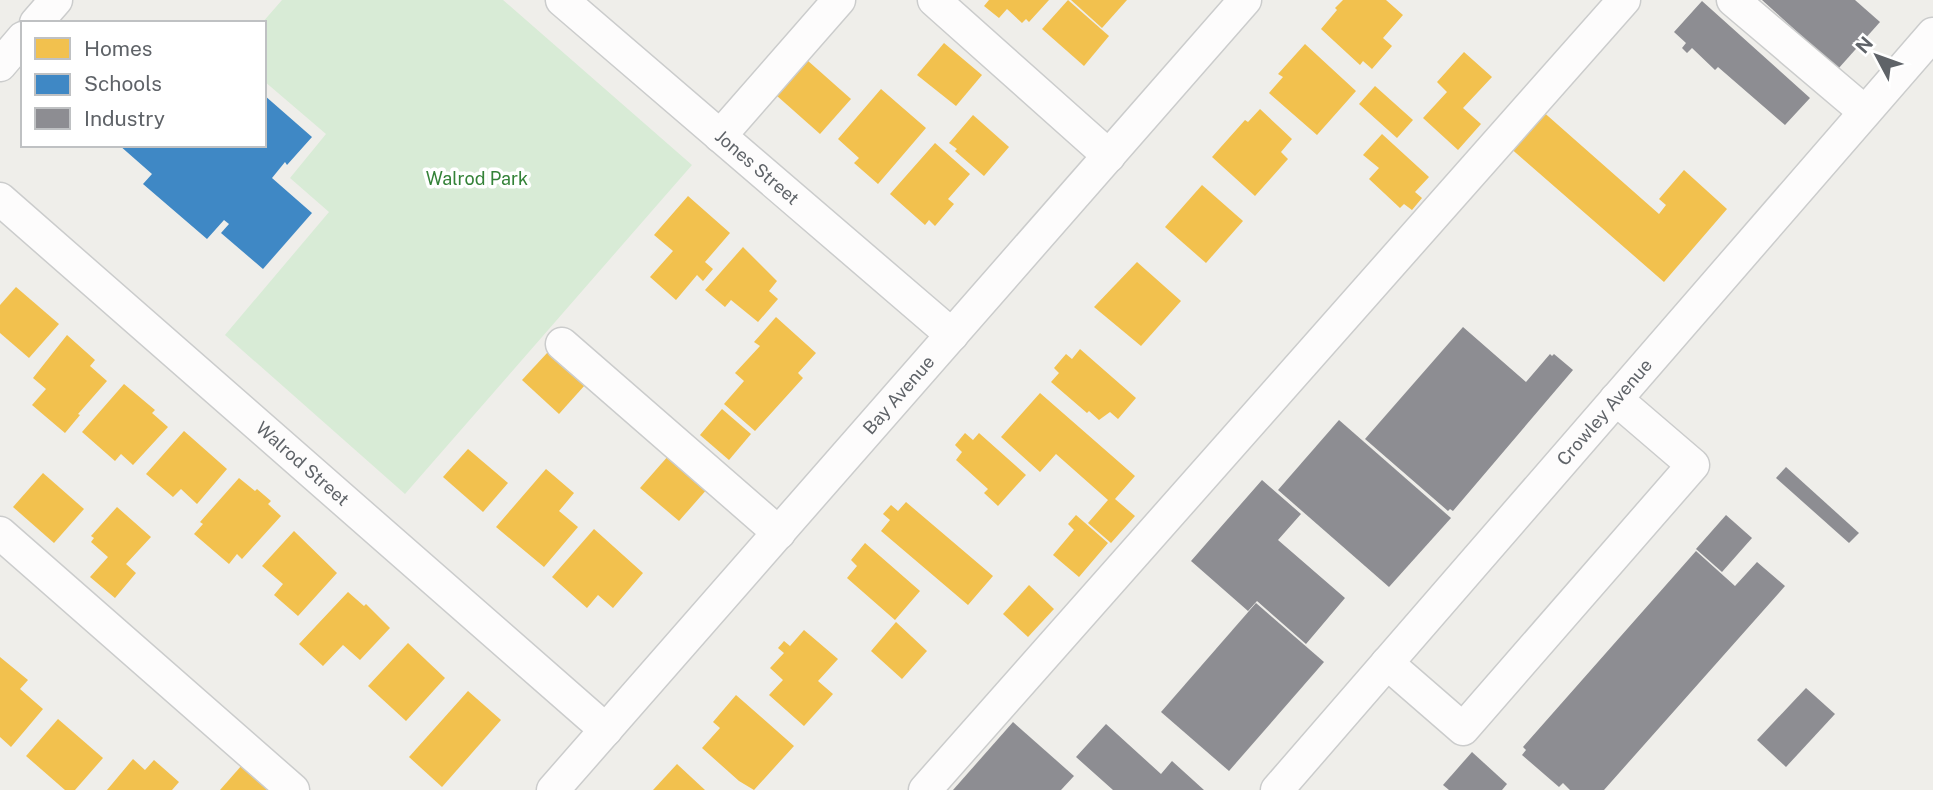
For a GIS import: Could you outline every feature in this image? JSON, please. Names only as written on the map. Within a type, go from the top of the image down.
[{"type":"street","points":[[38,21],[56,0]]},
{"type":"street","name":"Jones Street","points":[[562,0],[952,335]]},
{"type":"street","points":[[720,135],[839,0]]},
{"type":"street","points":[[934,0],[1109,156]]},
{"type":"street","name":"Bay Avenue","points":[[553,790],[1245,0]]},
{"type":"street","points":[[925,790],[1624,0]]},
{"type":"street","points":[[1733,0],[1865,111]]},
{"type":"street","name":"Crowley Avenue","points":[[1277,790],[1933,34]]},
{"type":"street","points":[[0,65],[21,40]]},
{"type":"street","name":"Walrod Street","points":[[0,199],[606,730]]},
{"type":"street","points":[[562,344],[779,533]]},
{"type":"street","points":[[1387,663],[1463,729],[1693,465],[1616,399]]},
{"type":"street","points":[[0,533],[293,790]]},
{"type":"green space","name":"Walrod Park","points":[[282,0],[503,0],[692,165],[405,494],[225,335],[329,212],[290,178],[326,134],[266,83],[266,21],[264,21]]},
{"type":"building: Homes","points":[[989,0],[1049,0],[1029,22],[1026,19],[1022,23],[1007,9],[999,18],[984,6]]},
{"type":"building: Homes","points":[[1068,0],[1109,36],[1084,66],[1042,29]]},
{"type":"building: Homes","points":[[1071,0],[1127,0],[1102,28]]},
{"type":"building: Homes","points":[[1343,0],[1386,0],[1403,15],[1383,38],[1392,46],[1372,69],[1363,61],[1360,65],[1321,29]]},
{"type":"building: Homes","points":[[944,43],[982,75],[956,106],[917,75]]},
{"type":"building: Homes","points":[[1305,44],[1356,91],[1317,135],[1269,93],[1283,77],[1278,74]]},
{"type":"building: Homes","points":[[1464,52],[1492,77],[1463,108],[1481,124],[1458,150],[1423,118],[1447,92],[1437,82]]},
{"type":"building: Homes","points":[[807,60],[851,99],[820,134],[776,95]]},
{"type":"building: Homes","points":[[1375,86],[1413,120],[1397,138],[1359,104]]},
{"type":"building: Homes","points":[[881,89],[926,128],[878,184],[854,163],[859,158],[838,139]]},
{"type":"building: Homes","points":[[1260,109],[1292,139],[1281,152],[1288,159],[1255,196],[1212,157],[1245,120],[1248,122]]},
{"type":"building: Homes","points":[[1540,109],[1659,214],[1666,205],[1659,199],[1684,170],[1727,209],[1664,282],[1508,146]]},
{"type":"building: Homes","points":[[973,115],[1009,147],[984,176],[949,143]]},
{"type":"building: Homes","points":[[1382,134],[1429,177],[1415,192],[1422,198],[1412,210],[1404,204],[1400,208],[1369,179],[1379,168],[1363,155]]},
{"type":"building: Homes","points":[[935,143],[970,174],[948,199],[954,204],[935,226],[929,220],[925,225],[890,194]]},
{"type":"building: Homes","points":[[1202,185],[1243,221],[1206,263],[1165,227]]},
{"type":"building: Homes","points":[[688,196],[730,233],[705,262],[713,269],[703,281],[697,275],[676,300],[650,277],[673,251],[654,235]]},
{"type":"building: Homes","points":[[743,247],[777,281],[769,291],[778,299],[758,322],[731,300],[725,307],[705,290]]},
{"type":"building: Homes","points":[[1137,262],[1181,301],[1141,346],[1094,307]]},
{"type":"building: Homes","points":[[16,287],[59,324],[29,358],[0,333],[0,305]]},
{"type":"building: Homes","points":[[776,317],[816,353],[798,373],[803,378],[755,431],[724,404],[744,381],[735,373],[760,346],[754,342]]},
{"type":"building: Homes","points":[[67,335],[95,360],[90,366],[107,381],[65,433],[32,405],[46,389],[33,378]]},
{"type":"building: Homes","points":[[1080,349],[1136,398],[1118,419],[1110,412],[1099,420],[1051,382],[1059,373],[1054,368],[1066,354],[1072,359]]},
{"type":"building: Homes","points":[[548,352],[585,385],[559,414],[522,380]]},
{"type":"building: Homes","points":[[124,384],[155,410],[152,413],[168,427],[133,465],[121,454],[115,461],[82,432]]},
{"type":"building: Homes","points":[[1040,393],[1135,476],[1115,499],[1135,516],[1111,543],[1088,523],[1108,500],[1056,454],[1040,472],[1001,437]]},
{"type":"building: Homes","points":[[722,409],[751,434],[729,460],[700,435]]},
{"type":"building: Homes","points":[[184,431],[227,469],[197,504],[181,489],[173,497],[146,474]]},
{"type":"building: Homes","points":[[965,433],[973,440],[979,433],[1026,475],[998,506],[984,493],[988,489],[956,460],[962,452],[955,445]]},
{"type":"building: Homes","points":[[468,449],[508,483],[483,512],[443,477]]},
{"type":"building: Homes","points":[[669,455],[708,488],[679,521],[640,488]]},
{"type":"building: Homes","points":[[546,469],[574,493],[559,511],[578,527],[544,567],[496,527]]},
{"type":"building: Homes","points":[[43,473],[84,509],[54,543],[13,507]]},
{"type":"building: Homes","points":[[239,478],[271,501],[268,504],[281,516],[242,559],[237,554],[229,564],[194,534],[203,524],[200,522]]},
{"type":"building: Homes","points":[[906,502],[993,576],[968,605],[881,531],[890,520],[883,514],[891,505],[898,511]]},
{"type":"building: Homes","points":[[117,507],[151,537],[126,564],[136,573],[115,598],[90,577],[108,557],[91,542],[94,538],[91,536]]},
{"type":"building: Homes","points":[[1076,515],[1108,543],[1079,577],[1053,555],[1074,530],[1068,524]]},
{"type":"building: Homes","points":[[594,529],[643,573],[613,608],[598,595],[587,608],[552,577]]},
{"type":"building: Homes","points":[[294,531],[337,573],[298,616],[274,595],[283,584],[262,566]]},
{"type":"building: Homes","points":[[865,543],[920,591],[895,620],[847,578],[857,566],[851,560]]},
{"type":"building: Homes","points":[[1029,585],[1054,609],[1028,637],[1003,614]]},
{"type":"building: Homes","points":[[348,592],[364,606],[366,604],[390,628],[360,660],[343,645],[323,666],[299,644]]},
{"type":"building: Homes","points":[[896,622],[927,651],[902,679],[871,651]]},
{"type":"building: Homes","points":[[804,630],[838,659],[818,681],[833,694],[804,726],[769,695],[783,680],[770,668],[784,653],[778,648],[784,641],[790,646]]},
{"type":"building: Homes","points":[[408,643],[445,678],[406,721],[368,686]]},
{"type":"building: Homes","points":[[0,657],[28,680],[20,689],[43,709],[11,747],[0,737]]},
{"type":"building: Homes","points":[[468,691],[501,720],[442,787],[409,757]]},
{"type":"building: Homes","points":[[736,695],[794,746],[754,790],[739,781],[702,748],[720,728],[713,722]]},
{"type":"building: Homes","points":[[58,719],[103,758],[75,790],[65,790],[26,756]]},
{"type":"building: Homes","points":[[133,759],[145,770],[154,760],[179,782],[172,790],[107,790]]},
{"type":"building: Homes","points":[[677,764],[705,790],[653,790]]},
{"type":"building: Homes","points":[[242,765],[270,790],[220,790]]},
{"type":"building: Schools","points":[[266,97],[312,137],[272,178],[312,213],[263,269],[221,233],[229,224],[224,220],[207,239],[143,184],[152,174],[121,147],[266,147]]},
{"type":"building: Industry","points":[[1762,0],[1855,0],[1880,22],[1838,69]]},
{"type":"building: Industry","points":[[1702,1],[1810,98],[1785,125],[1718,67],[1715,70],[1692,48],[1687,53],[1682,48],[1686,43],[1674,32]]},
{"type":"building: Industry","points":[[1463,327],[1526,382],[1550,354],[1554,354],[1573,370],[1453,511],[1448,511],[1365,439]]},
{"type":"building: Industry","points":[[1339,420],[1451,518],[1389,587],[1278,490]]},
{"type":"building: Industry","points":[[1786,467],[1859,533],[1849,543],[1776,478]]},
{"type":"building: Industry","points":[[1262,480],[1301,514],[1278,540],[1345,598],[1306,644],[1257,601],[1248,611],[1191,561]]},
{"type":"building: Industry","points":[[1726,515],[1752,538],[1722,572],[1696,549]]},
{"type":"building: Industry","points":[[1696,551],[1735,586],[1757,562],[1785,586],[1604,790],[1570,790],[1563,783],[1559,787],[1522,755],[1526,750],[1523,747]]},
{"type":"building: Industry","points":[[1256,603],[1324,662],[1229,771],[1161,712]]},
{"type":"building: Industry","points":[[1806,688],[1835,714],[1786,767],[1757,740]]},
{"type":"building: Industry","points":[[1013,722],[1074,776],[1061,790],[953,790]]},
{"type":"building: Industry","points":[[1106,724],[1161,774],[1172,761],[1204,790],[1113,790],[1076,757]]},
{"type":"building: Industry","points":[[1472,752],[1507,784],[1502,790],[1449,790],[1443,785]]}]
